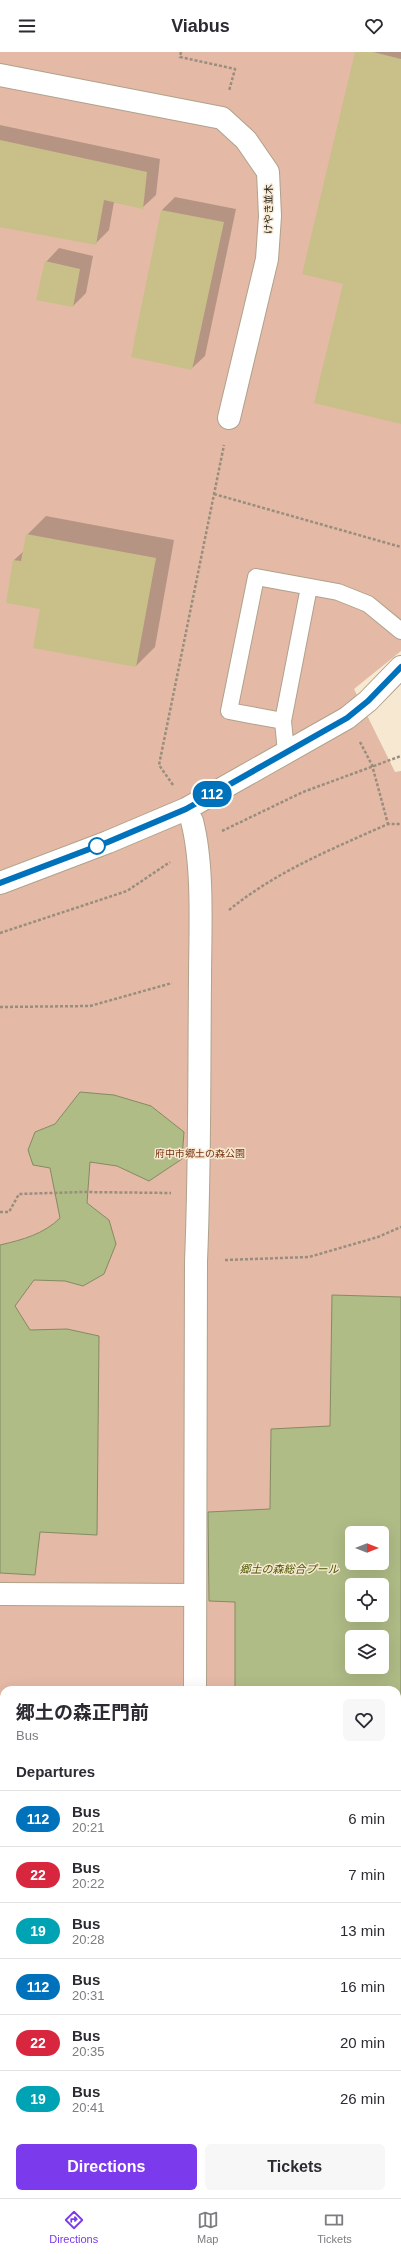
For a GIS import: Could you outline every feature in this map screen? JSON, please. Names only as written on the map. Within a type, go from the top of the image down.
[{"type":"street","points":[[0,75],[222,118]]},
{"type":"street","name":"けやき並木","points":[[222,118],[246,140],[268,172],[270,216],[267,259],[229,418]]},
{"type":"street","points":[[0,883],[186,809],[347,718],[368,701],[401,667]]},
{"type":"street","points":[[192,821],[198,843],[200,935],[199,1194],[196,1260],[195,1686]]},
{"type":"street","points":[[0,1594],[195,1595]]},
{"type":"lane","points":[[283,721],[229,711],[256,577],[338,592],[368,604],[401,631]]},
{"type":"lane","points":[[286,752],[283,721],[309,586]]},
{"type":"path","points":[[181,52],[180,57],[235,69],[222,118]]},
{"type":"path","points":[[174,787],[159,765],[229,418]]},
{"type":"path","points":[[214,494],[401,547]]},
{"type":"path","points":[[347,718],[372,765],[388,824]]},
{"type":"path","points":[[200,935],[254,890],[308,859],[388,824],[401,824]]},
{"type":"path","points":[[0,1007],[90,1006],[166,986],[200,969]]},
{"type":"path","points":[[0,1212],[9,1212],[19,1194],[83,1192],[199,1194]]},
{"type":"path","points":[[196,1260],[309,1258],[378,1237],[401,1227]]},
{"type":"green space","name":"府中市郷土の森公園","points":[[0,52],[401,52],[401,651],[354,689],[395,772],[401,771],[401,1686],[0,1686]]},
{"type":"water","points":[[80,1092],[114,1095],[151,1106],[184,1132],[182,1159],[149,1181],[117,1166],[90,1162],[87,1203],[109,1220],[116,1244],[104,1274],[83,1286],[65,1281],[34,1280],[15,1306],[30,1330],[67,1329],[99,1336],[97,1535],[40,1532],[35,1575],[0,1573],[0,1245],[40,1232],[54,1224],[60,1218],[50,1168],[33,1165],[28,1150],[35,1132],[55,1124]]},
{"type":"water","name":"郷土の森総合プール","points":[[332,1295],[401,1297],[401,1686],[235,1686],[235,1602],[209,1601],[208,1512],[270,1509],[271,1429],[330,1426]]},
{"type":"building","points":[[355,52],[373,52],[401,59],[401,424],[314,403],[343,284],[302,274]]},
{"type":"building","points":[[0,140],[147,172],[143,209],[104,200],[96,245],[0,227]]},
{"type":"building","points":[[161,210],[224,222],[192,370],[131,357]]},
{"type":"building","points":[[45,261],[80,269],[73,307],[36,300]]},
{"type":"building","points":[[26,534],[156,558],[136,667],[33,648],[40,609],[6,603],[13,560],[21,561]]},
{"type":"bus line","name":"112","points":[[0,883],[108,842],[186,809],[347,718],[368,701],[401,667]]}]
